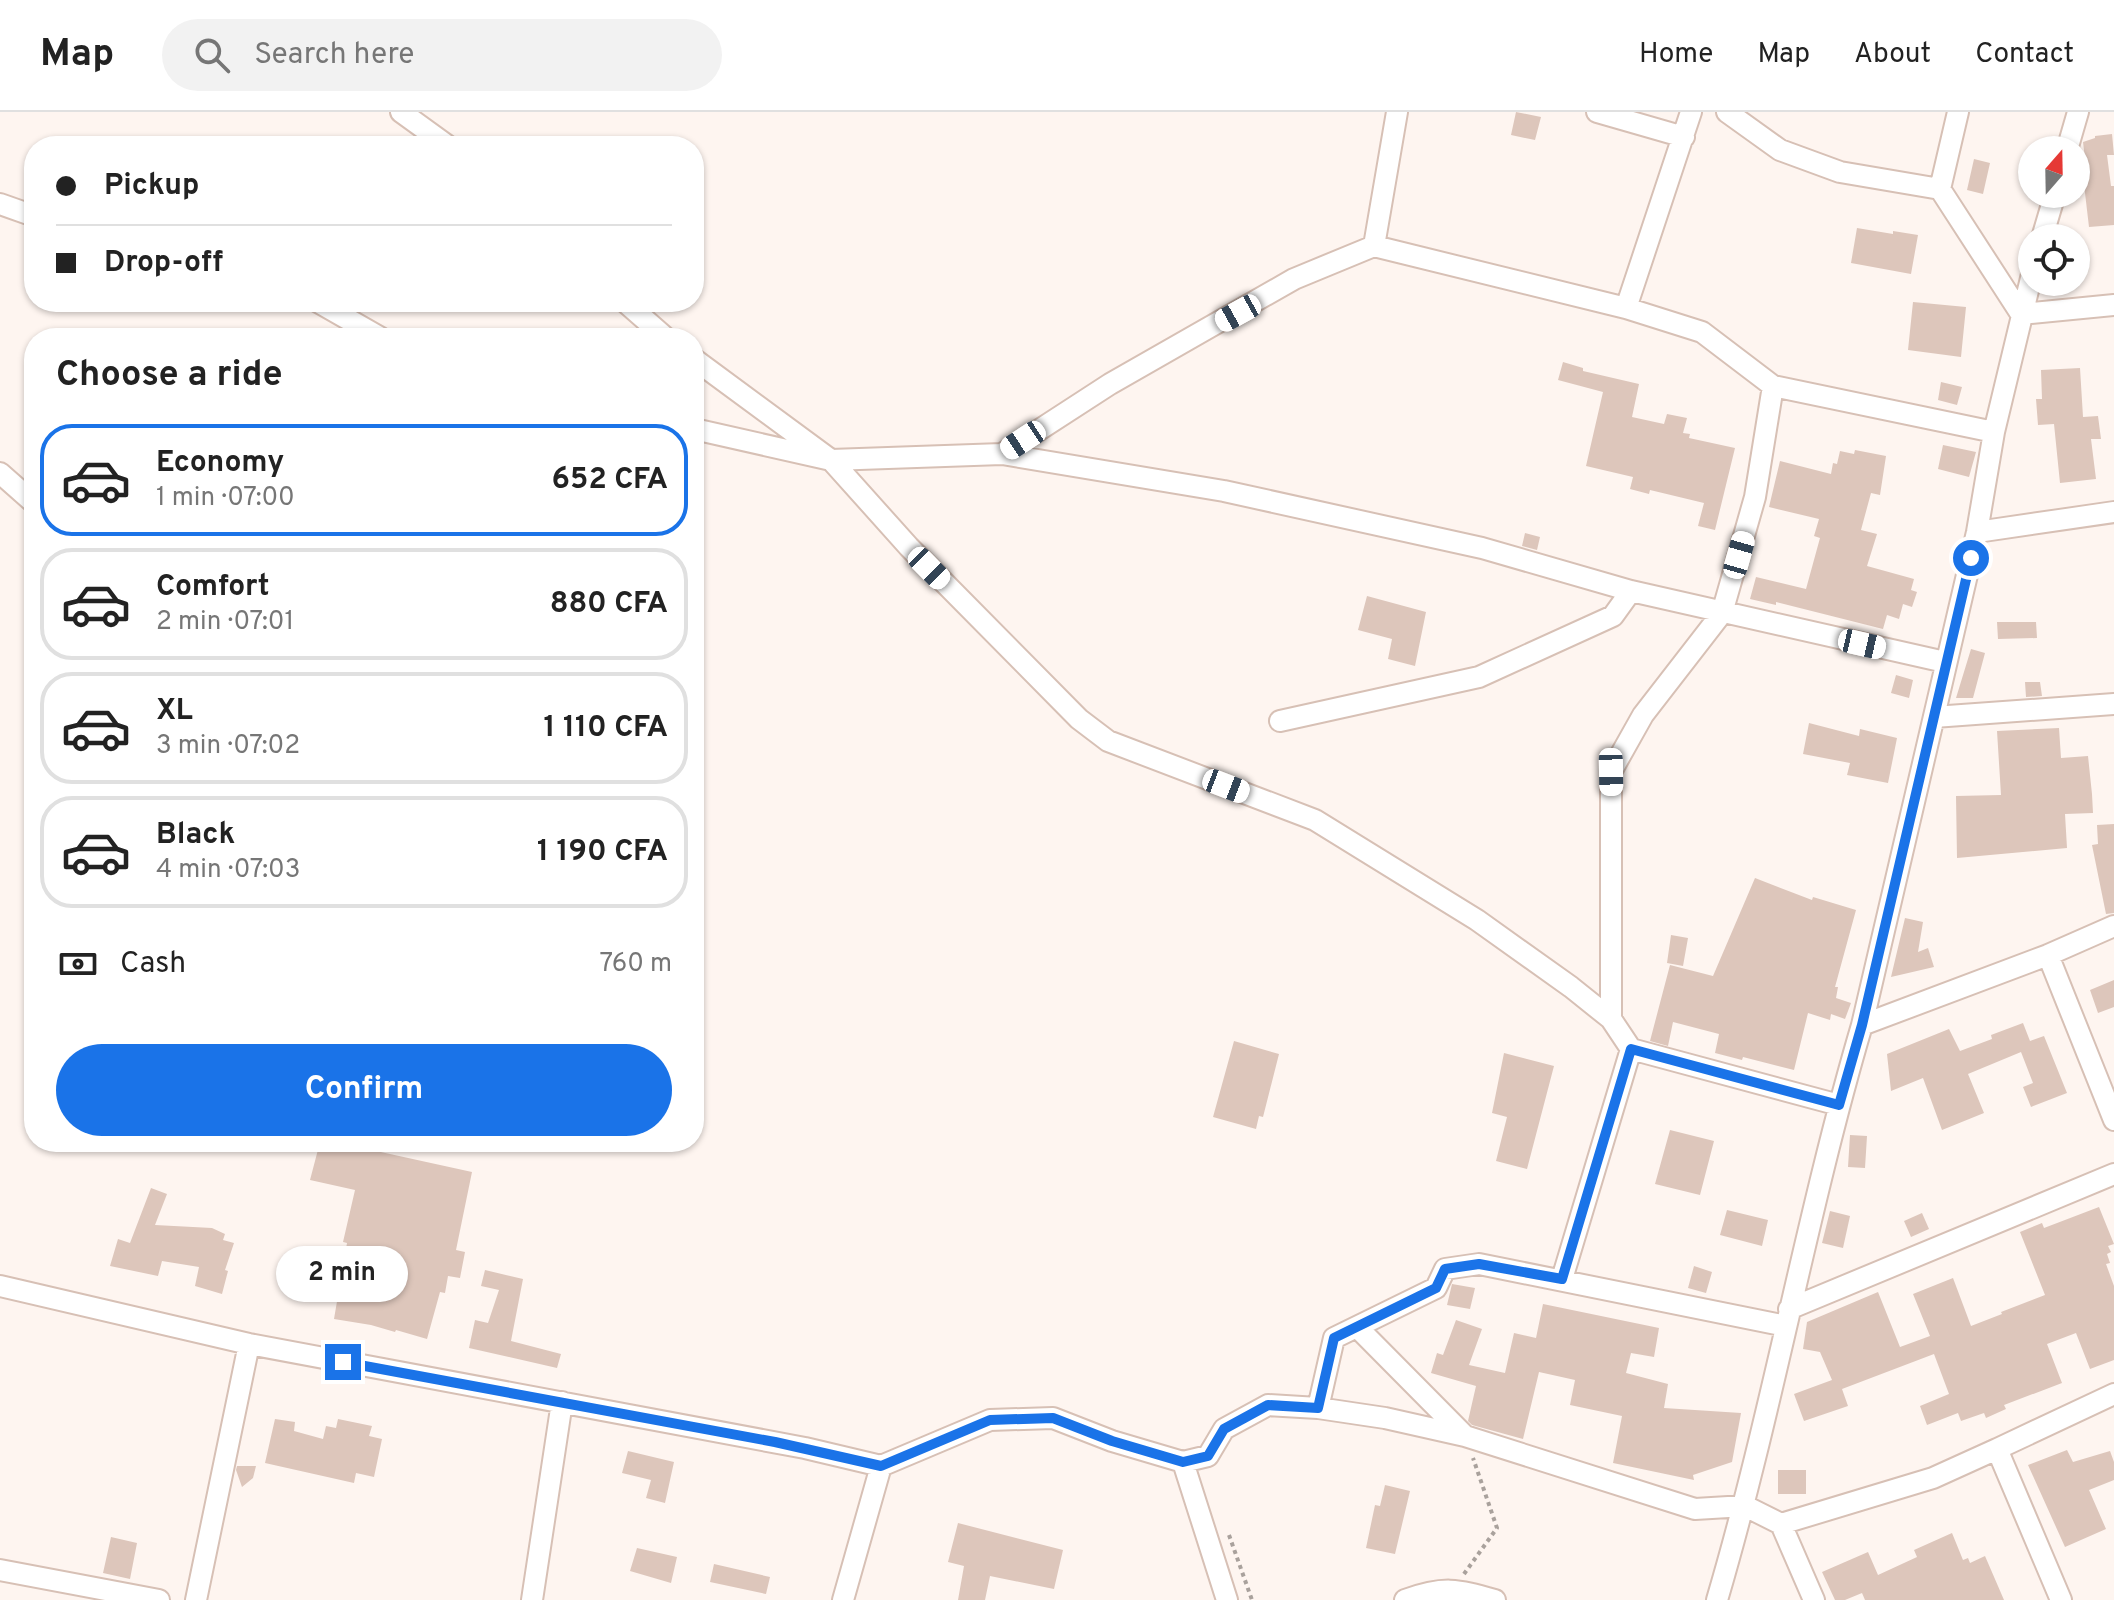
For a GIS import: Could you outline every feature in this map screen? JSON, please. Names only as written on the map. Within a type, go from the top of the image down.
[{"type":"street","points":[[401,112],[434,136]]},
{"type":"street","points":[[1374,246],[1397,112]]},
{"type":"street","points":[[1597,112],[1684,137]]},
{"type":"street","points":[[1626,308],[1691,112]]},
{"type":"street","points":[[1727,112],[1780,150],[1840,172],[1940,189]]},
{"type":"street","points":[[1958,112],[1940,189],[2021,314]]},
{"type":"street","points":[[2071,136],[2078,112]]},
{"type":"street","points":[[0,204],[24,212]]},
{"type":"street","points":[[1002,454],[1110,384],[1294,279],[1374,246],[1626,308],[1702,332],[1773,386],[1994,432]]},
{"type":"street","points":[[1717,1600],[1745,1506],[1839,1105],[1862,1025],[1977,532],[1994,432],[2026,296]]},
{"type":"street","points":[[2021,314],[2114,305]]},
{"type":"street","points":[[336,312],[364,328]]},
{"type":"street","points":[[636,312],[655,328]]},
{"type":"street","points":[[704,366],[831,460],[909,547],[1091,729],[1108,741],[1315,820],[1477,920],[1571,987],[1611,1019],[1631,1049],[1839,1105]]},
{"type":"street","points":[[1611,1019],[1611,772],[1643,715],[1722,613],[1755,497],[1773,386]]},
{"type":"street","points":[[704,431],[831,460],[1002,454],[1279,502],[1482,548],[1631,591],[1722,613],[1945,662]]},
{"type":"street","points":[[0,473],[24,494]]},
{"type":"street","points":[[1977,532],[2114,512]]},
{"type":"street","points":[[1280,721],[1479,677],[1613,616],[1631,591]]},
{"type":"street","points":[[1934,717],[2114,704]]},
{"type":"street","points":[[1862,1025],[2048,955],[2114,926]]},
{"type":"street","points":[[2048,955],[2114,1120]]},
{"type":"street","points":[[1562,1279],[1631,1049]]},
{"type":"street","points":[[1318,1408],[1334,1338],[1436,1288],[1445,1269],[1479,1264],[1788,1317],[2114,1174]]},
{"type":"street","points":[[0,1286],[249,1344],[805,1448],[881,1466],[990,1420],[1053,1418],[1112,1441],[1183,1462],[1208,1456],[1224,1429],[1268,1405],[1318,1408],[1385,1418],[1465,1436],[1695,1509],[1745,1506],[1781,1524],[1814,1600]]},
{"type":"street","points":[[1358,1328],[1465,1436]]},
{"type":"street","points":[[196,1600],[249,1344]]},
{"type":"street","points":[[1781,1524],[1933,1478],[2114,1394]]},
{"type":"street","points":[[532,1600],[562,1402]]},
{"type":"street","points":[[1997,1449],[2061,1600]]},
{"type":"street","points":[[1183,1462],[1227,1600]]},
{"type":"street","points":[[843,1600],[881,1466]]},
{"type":"street","points":[[0,1570],[44,1590],[159,1600]]},
{"type":"street","points":[[1405,1600],[1424,1593],[1454,1589],[1495,1600]]},
{"type":"path","points":[[1454,1589],[1497,1528],[1465,1436]]},
{"type":"building","points":[[1516,112],[1541,117],[1535,140],[1511,135]]},
{"type":"building","points":[[2112,134],[2114,155],[2107,155],[2111,186],[2114,186],[2114,225],[2090,227],[2087,208],[2090,208],[2090,140]]},
{"type":"building","points":[[1974,159],[1990,163],[1983,194],[1967,190]]},
{"type":"building","points":[[1857,228],[1918,235],[1911,274],[1851,263]]},
{"type":"building","points":[[1913,302],[1966,307],[1961,357],[1908,350]]},
{"type":"building","points":[[1563,362],[1583,368],[1583,371],[1639,384],[1632,417],[1664,424],[1667,414],[1687,418],[1683,433],[1690,434],[1689,438],[1735,448],[1715,530],[1698,526],[1704,503],[1650,490],[1649,494],[1630,489],[1633,477],[1586,466],[1603,392],[1558,380]]},
{"type":"building","points":[[2080,368],[2083,417],[2098,416],[2101,439],[2091,439],[2096,479],[2060,483],[2054,424],[2038,425],[2036,399],[2042,399],[2041,370]]},
{"type":"building","points":[[1941,382],[1962,387],[1957,405],[1938,400]]},
{"type":"building","points":[[1943,445],[1976,452],[1969,477],[1938,469]]},
{"type":"building","points":[[1855,450],[1886,456],[1880,495],[1871,493],[1861,530],[1877,534],[1867,566],[1914,579],[1911,590],[1917,592],[1912,607],[1903,604],[1899,619],[1887,615],[1883,629],[1776,602],[1776,605],[1750,599],[1756,577],[1806,589],[1820,538],[1814,536],[1819,519],[1769,507],[1780,461],[1831,474],[1840,451],[1854,454]]},
{"type":"building","points":[[1525,533],[1540,537],[1537,550],[1522,546]]},
{"type":"building","points":[[1367,596],[1426,612],[1415,666],[1388,659],[1392,639],[1358,630]]},
{"type":"building","points":[[1997,622],[2036,622],[2037,638],[1998,639]]},
{"type":"building","points":[[1971,649],[1985,653],[1973,698],[1956,698]]},
{"type":"building","points":[[1896,675],[1913,680],[1909,698],[1891,693]]},
{"type":"building","points":[[2025,682],[2040,682],[2042,696],[2026,697]]},
{"type":"building","points":[[1809,723],[1859,736],[1860,729],[1897,738],[1888,783],[1847,775],[1850,763],[1803,754]]},
{"type":"building","points":[[2059,728],[2061,758],[2088,756],[2092,794],[2093,813],[2065,814],[2067,848],[1957,858],[1956,796],[2001,795],[1997,731]]},
{"type":"building","points":[[2114,824],[2114,913],[2106,914],[2092,845],[2098,844],[2097,825]]},
{"type":"building","points":[[1755,878],[1812,900],[1813,897],[1856,910],[1835,987],[1838,987],[1836,998],[1851,1003],[1845,1019],[1831,1014],[1830,1020],[1808,1013],[1794,1070],[1715,1053],[1719,1034],[1673,1022],[1668,1046],[1650,1041],[1670,965],[1713,976]]},
{"type":"building","points":[[1905,918],[1923,922],[1918,952],[1928,948],[1934,967],[1891,977]]},
{"type":"building","points":[[1671,935],[1688,938],[1683,966],[1667,963]]},
{"type":"building","points":[[2114,980],[2114,1007],[2098,1013],[2090,990]]},
{"type":"building","points":[[2023,1023],[2030,1041],[2044,1036],[2067,1093],[2031,1107],[2023,1087],[2033,1083],[2021,1052],[1968,1074],[1984,1113],[1942,1130],[1923,1078],[1891,1091],[1887,1054],[1949,1029],[1960,1051]]},
{"type":"building","points":[[1234,1041],[1279,1054],[1263,1117],[1259,1116],[1256,1129],[1213,1117]]},
{"type":"building","points":[[1504,1053],[1554,1066],[1527,1169],[1496,1161],[1507,1117],[1492,1113]]},
{"type":"building","points":[[1670,1130],[1714,1141],[1700,1195],[1655,1184]]},
{"type":"building","points":[[1850,1135],[1867,1136],[1865,1168],[1848,1167]]},
{"type":"building","points":[[317,1152],[381,1152],[472,1172],[456,1250],[465,1252],[460,1278],[448,1276],[445,1293],[440,1292],[427,1339],[334,1319],[347,1243],[343,1242],[355,1190],[310,1180]]},
{"type":"building","points":[[151,1188],[167,1194],[155,1225],[212,1228],[225,1234],[223,1240],[234,1243],[225,1270],[228,1271],[222,1294],[195,1286],[199,1267],[162,1261],[158,1276],[110,1266],[118,1239],[130,1243]]},
{"type":"building","points":[[2099,1207],[2114,1244],[2108,1246],[2110,1263],[2106,1264],[2114,1286],[2114,1360],[2090,1369],[2076,1333],[2047,1344],[2062,1383],[2004,1405],[2006,1409],[1986,1418],[1984,1413],[1961,1421],[1958,1413],[1927,1425],[1920,1406],[1949,1394],[1934,1354],[1842,1389],[1848,1406],[1804,1421],[1794,1394],[1832,1380],[1820,1352],[1803,1349],[1807,1322],[1878,1292],[1900,1347],[1930,1336],[1913,1294],[1953,1278],[1971,1326],[2002,1314],[2045,1295],[2020,1232],[2042,1223],[2044,1228]]},
{"type":"building","points":[[1727,1210],[1768,1220],[1762,1246],[1720,1235]]},
{"type":"building","points":[[1830,1211],[1850,1216],[1843,1248],[1822,1243]]},
{"type":"building","points":[[1922,1213],[1929,1229],[1911,1237],[1904,1221]]},
{"type":"building","points":[[1694,1266],[1712,1272],[1706,1293],[1688,1288]]},
{"type":"building","points":[[485,1270],[523,1279],[511,1341],[561,1354],[557,1368],[469,1348],[475,1320],[488,1323],[499,1290],[481,1286]]},
{"type":"building","points":[[1452,1284],[1475,1288],[1470,1309],[1447,1305]]},
{"type":"building","points":[[1543,1304],[1659,1328],[1654,1357],[1631,1353],[1626,1373],[1668,1384],[1664,1408],[1741,1413],[1732,1462],[1693,1475],[1694,1480],[1613,1463],[1622,1416],[1570,1405],[1575,1380],[1539,1372],[1523,1439],[1472,1425],[1468,1421],[1476,1386],[1431,1373],[1437,1353],[1443,1355],[1456,1320],[1482,1329],[1469,1365],[1505,1373],[1514,1333],[1536,1338]]},
{"type":"building","points":[[275,1419],[295,1422],[294,1431],[323,1439],[326,1426],[336,1428],[338,1419],[372,1426],[369,1436],[382,1439],[374,1477],[356,1473],[354,1483],[265,1463]]},
{"type":"building","points":[[2067,1450],[2073,1462],[2110,1451],[2114,1462],[2114,1480],[2089,1490],[2106,1529],[2065,1547],[2028,1465]]},
{"type":"building","points":[[628,1451],[674,1462],[665,1503],[646,1498],[651,1480],[622,1473]]},
{"type":"building","points":[[237,1466],[256,1466],[253,1478],[242,1487],[236,1470]]},
{"type":"building","points":[[1778,1470],[1806,1470],[1806,1494],[1778,1494]]},
{"type":"building","points":[[1385,1485],[1410,1491],[1395,1554],[1366,1548],[1375,1505],[1380,1506]]},
{"type":"building","points":[[958,1523],[1063,1550],[1054,1589],[990,1576],[985,1600],[958,1600],[964,1566],[948,1562]]},
{"type":"building","points":[[1952,1533],[1963,1560],[1968,1558],[1970,1563],[1985,1556],[2004,1600],[1865,1600],[1862,1593],[1845,1600],[1835,1600],[1822,1572],[1868,1552],[1878,1575],[1917,1557],[1914,1550]]},
{"type":"building","points":[[111,1537],[137,1543],[130,1579],[103,1573]]},
{"type":"building","points":[[637,1548],[677,1557],[671,1583],[630,1571]]},
{"type":"building","points":[[714,1564],[770,1577],[766,1594],[710,1582]]},
{"type":"route","points":[[343,1362],[775,1442],[881,1466],[990,1420],[1053,1418],[1112,1441],[1183,1462],[1208,1456],[1224,1429],[1268,1405],[1318,1408],[1334,1338],[1436,1288],[1445,1269],[1479,1264],[1562,1279],[1631,1049],[1839,1105],[1862,1025],[1971,558]]}]
